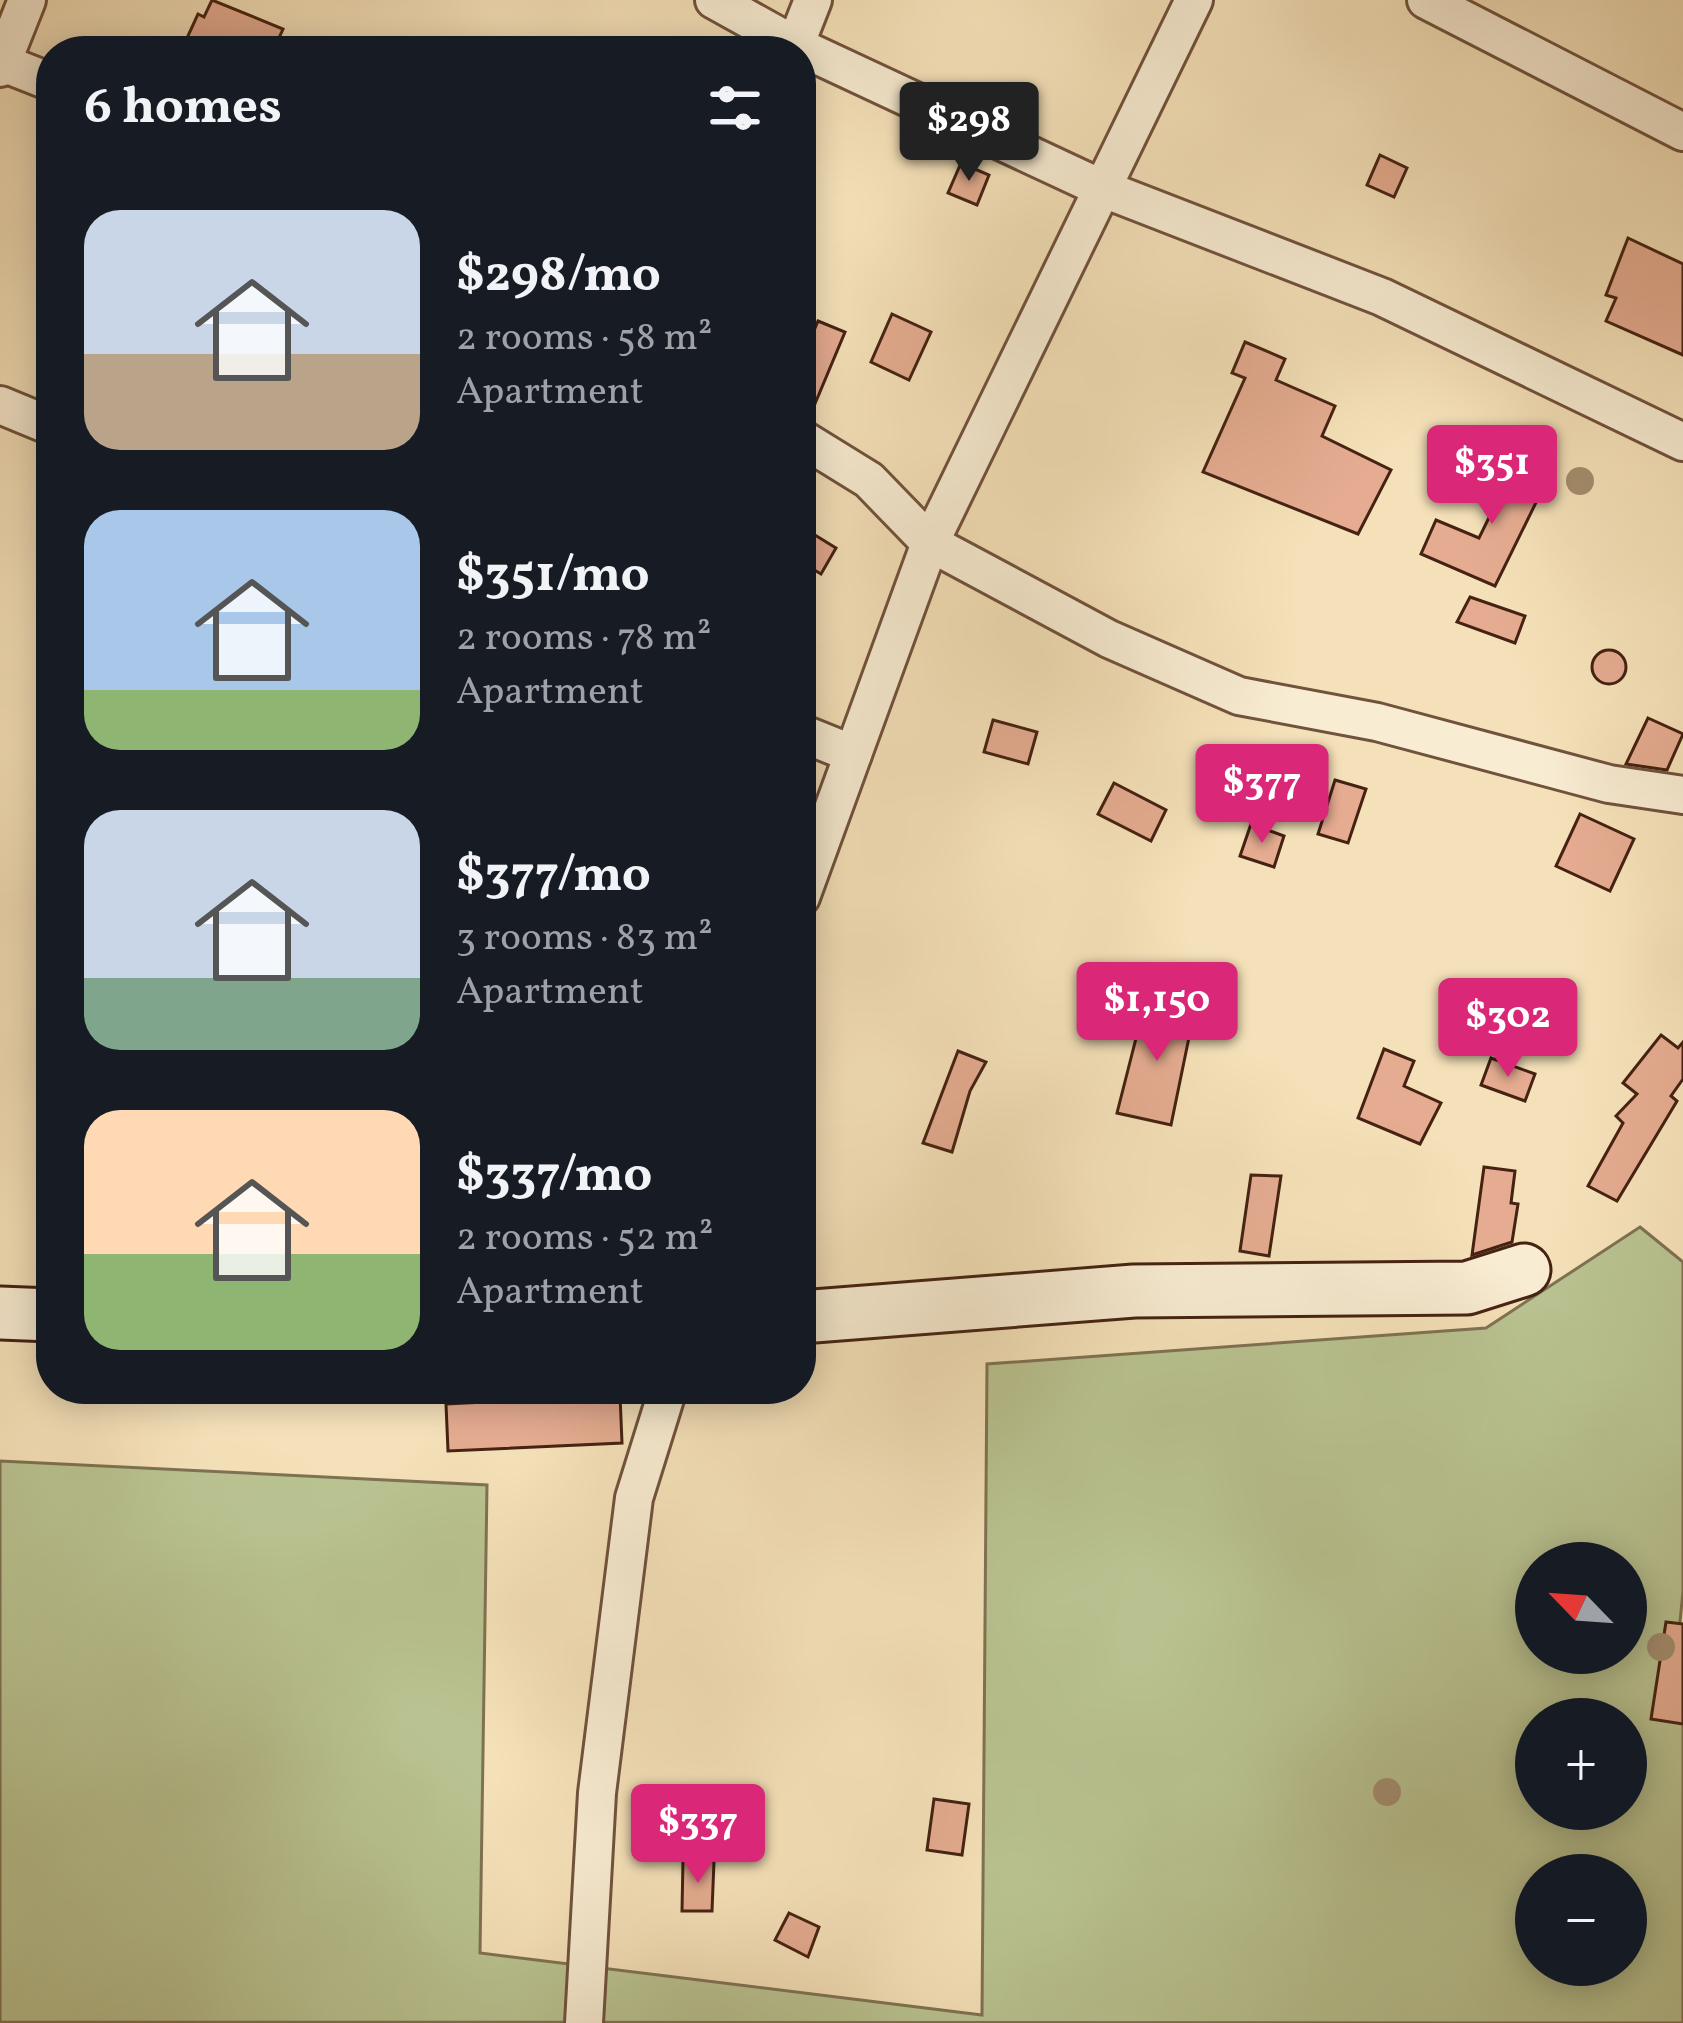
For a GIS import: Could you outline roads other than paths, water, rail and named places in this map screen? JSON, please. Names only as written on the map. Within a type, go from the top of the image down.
[{"type":"street","points":[[27,0],[1,64],[36,77]]},
{"type":"street","points":[[714,0],[774,36]]},
{"type":"street","points":[[799,36],[813,0]]},
{"type":"street","points":[[816,856],[930,544],[1194,0]]},
{"type":"street","points":[[1426,0],[1683,132]]},
{"type":"street","points":[[816,58],[1101,188],[1382,297],[1683,442]]},
{"type":"street","points":[[0,405],[36,420]]},
{"type":"street","points":[[816,448],[868,480],[930,544],[1109,639],[1239,697],[1377,722],[1609,784],[1683,794]]},
{"type":"street","points":[[816,739],[853,754]]},
{"type":"street","points":[[816,1316],[1134,1291],[1467,1288],[1524,1270]]},
{"type":"street","points":[[0,1313],[36,1314]]},
{"type":"street","points":[[584,2023],[597,1793],[634,1498],[663,1404]]}]
